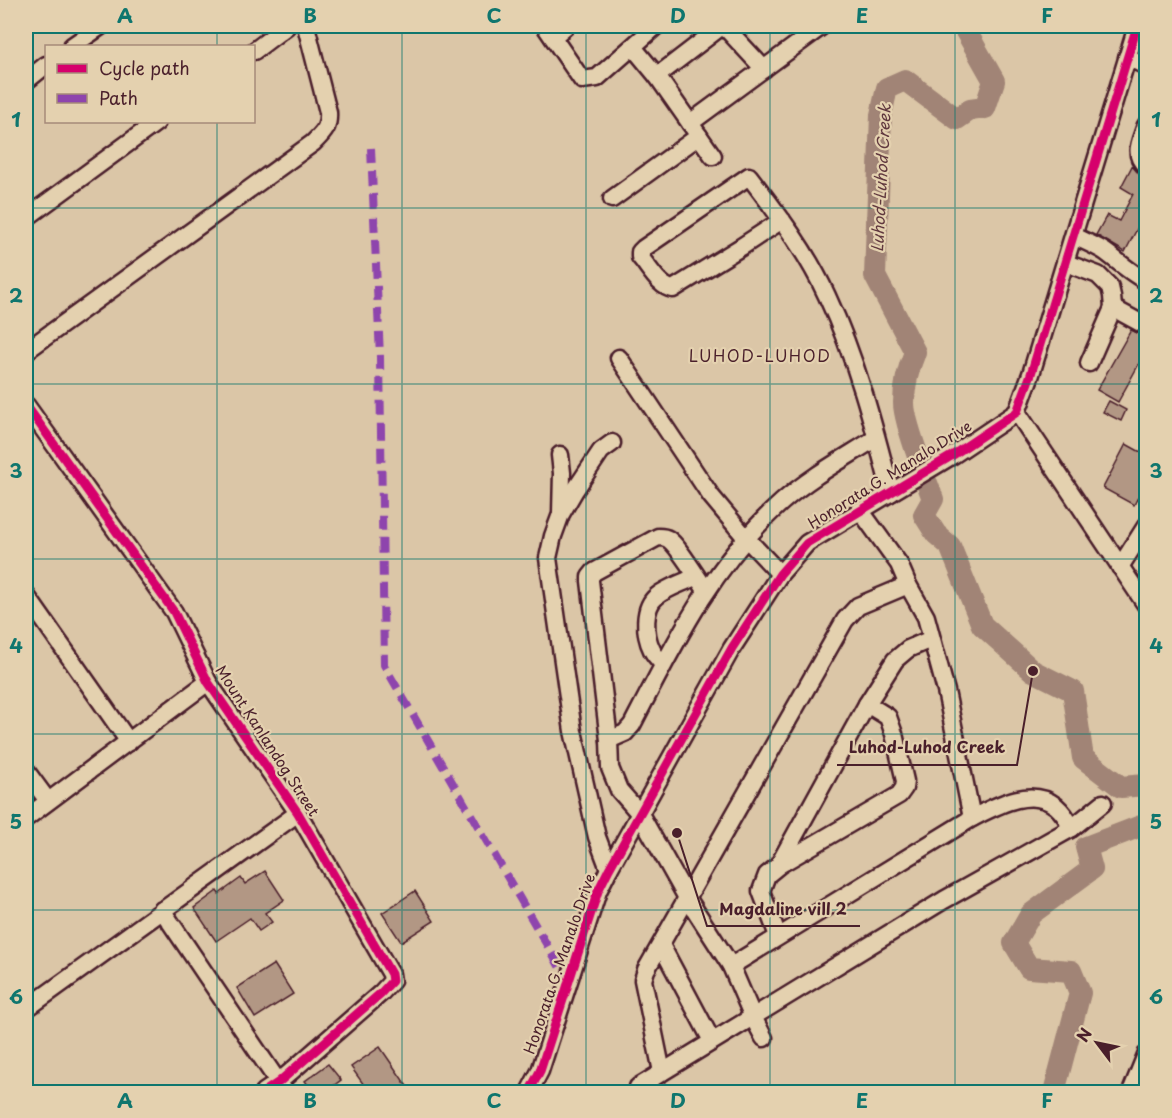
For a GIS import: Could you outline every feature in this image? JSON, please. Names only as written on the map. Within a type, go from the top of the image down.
[{"type":"street","points":[[73,45],[101,26]]},
{"type":"street","points":[[255,50],[288,26]]},
{"type":"street","points":[[26,351],[313,143],[326,128],[329,122],[328,112],[306,26]]},
{"type":"street","points":[[566,26],[549,31],[582,80],[597,78],[656,26]]},
{"type":"street","points":[[657,76],[723,26],[764,69]]},
{"type":"street","points":[[1146,29],[1139,26],[1127,57],[1066,263],[1017,412],[1146,605]]},
{"type":"street","points":[[612,199],[812,28]]},
{"type":"street","points":[[633,47],[657,76],[713,156]]},
{"type":"street","points":[[1127,57],[1146,66]]},
{"type":"street","points":[[26,81],[45,66]]},
{"type":"street","points":[[26,218],[156,123]]},
{"type":"street","points":[[1146,125],[1138,151],[1140,160],[1146,166]]},
{"type":"street","points":[[782,220],[673,289],[662,284],[640,257],[640,252],[644,248],[749,176],[782,220],[805,255],[826,295],[852,358],[891,493]]},
{"type":"street","points":[[1074,236],[1106,253],[1146,281]]},
{"type":"street","points":[[1066,263],[1098,275],[1110,287],[1113,308],[1089,363]]},
{"type":"street","points":[[1113,308],[1146,326]]},
{"type":"street","points":[[619,358],[711,496],[746,538],[780,573]]},
{"type":"street","name":"Honorata G. Manalo Drive","points":[[532,1091],[562,1006],[598,891],[732,648],[780,573],[807,543],[953,455],[1017,412]]},
{"type":"street","name":"Mount Kanlandog Street","points":[[28,416],[174,612],[208,682],[298,813],[391,974],[392,981],[381,993],[282,1087]]},
{"type":"street","points":[[609,740],[625,733],[633,725],[663,665],[706,590],[746,538],[782,502],[876,438]]},
{"type":"street","points":[[609,869],[597,837],[573,731],[548,558],[561,514],[601,451],[612,443]]},
{"type":"street","points":[[560,455],[561,514]]},
{"type":"street","points":[[860,510],[899,564],[926,617],[946,691],[972,818]]},
{"type":"street","points":[[1120,567],[1146,526]]},
{"type":"street","points":[[706,590],[668,538],[662,537],[621,557],[592,575],[590,581],[609,740],[610,768],[619,790],[640,814],[686,896],[731,966],[764,1038]]},
{"type":"street","points":[[663,665],[652,650],[645,630],[649,608],[652,600],[660,594],[696,576]]},
{"type":"street","points":[[662,1072],[643,977],[646,970],[686,896],[845,620],[858,606],[908,585]]},
{"type":"street","points":[[26,595],[129,741]]},
{"type":"street","points":[[778,866],[867,704],[896,660],[908,649],[931,639]]},
{"type":"street","points":[[26,818],[208,682]]},
{"type":"street","points":[[778,936],[761,891],[767,875],[778,866],[899,795],[904,789],[905,781],[888,717],[867,704]]},
{"type":"street","points":[[26,771],[48,801]]},
{"type":"street","points":[[731,966],[972,818],[1005,802],[1041,798],[1055,805],[1065,815],[1072,828]]},
{"type":"street","points":[[638,1087],[944,900],[1072,828],[1103,803]]},
{"type":"street","points":[[26,1009],[298,813]]},
{"type":"street","points":[[162,910],[282,1087],[264,1092]]},
{"type":"street","points":[[661,945],[712,1041]]},
{"type":"street","points":[[1131,1092],[1146,1055]]},
{"type":"building","points":[[1132,166],[1139,174],[1146,176],[1146,216],[1125,252],[1096,235],[1107,215],[1119,221],[1133,194],[1121,187]]},
{"type":"building","points":[[1131,330],[1146,336],[1146,351],[1118,402],[1097,390]]},
{"type":"building","points":[[1109,401],[1126,410],[1121,421],[1103,412]]},
{"type":"building","points":[[1126,444],[1146,455],[1146,481],[1134,505],[1103,488]]},
{"type":"building","points":[[265,871],[284,900],[265,913],[272,922],[259,931],[250,918],[216,941],[194,908],[217,891],[219,894],[241,878],[245,884]]},
{"type":"building","points":[[415,891],[434,921],[401,942],[382,913]]},
{"type":"building","points":[[274,964],[293,994],[255,1018],[237,988]]},
{"type":"building","points":[[380,1047],[411,1092],[369,1092],[351,1067]]},
{"type":"building","points":[[328,1064],[341,1080],[325,1092],[314,1092],[305,1081]]},
{"type":"waterway","name":"Luhod-Luhod Creek","points":[[920,462],[904,409],[907,377],[915,352],[875,276],[881,115],[887,88],[905,80],[957,119],[970,110],[985,108],[994,81],[963,26]]},
{"type":"waterway","name":"Luhod-Luhod Creek","points":[[927,483],[933,499],[924,515],[936,534],[950,546],[982,625],[1033,671],[1073,691],[1083,758],[1121,787],[1146,785]]},
{"type":"waterway","name":"Luhod-Luhod Creek","points":[[1054,1092],[1080,993],[1071,971],[1029,968],[1014,943],[1031,914],[1092,869],[1086,847],[1146,824]]},
{"type":"marked path","points":[[371,148],[380,357],[384,665],[569,983]]},
{"type":"cycle path","points":[[529,1092],[540,1071],[598,891],[732,648],[780,574],[807,543],[953,455],[1017,412],[1031,374],[1137,26]]},
{"type":"cycle path","points":[[26,405],[174,612],[208,682],[298,813],[391,974],[392,981],[381,993],[279,1082],[264,1092]]},
{"type":"place","name":"Luhod-Luhod Creek","points":[[1033,671]]},
{"type":"place","name":"Magdaline vill 2","points":[[677,833]]},
{"type":"district","name":"LUHOD-LUHOD","points":[[760,356]]}]
